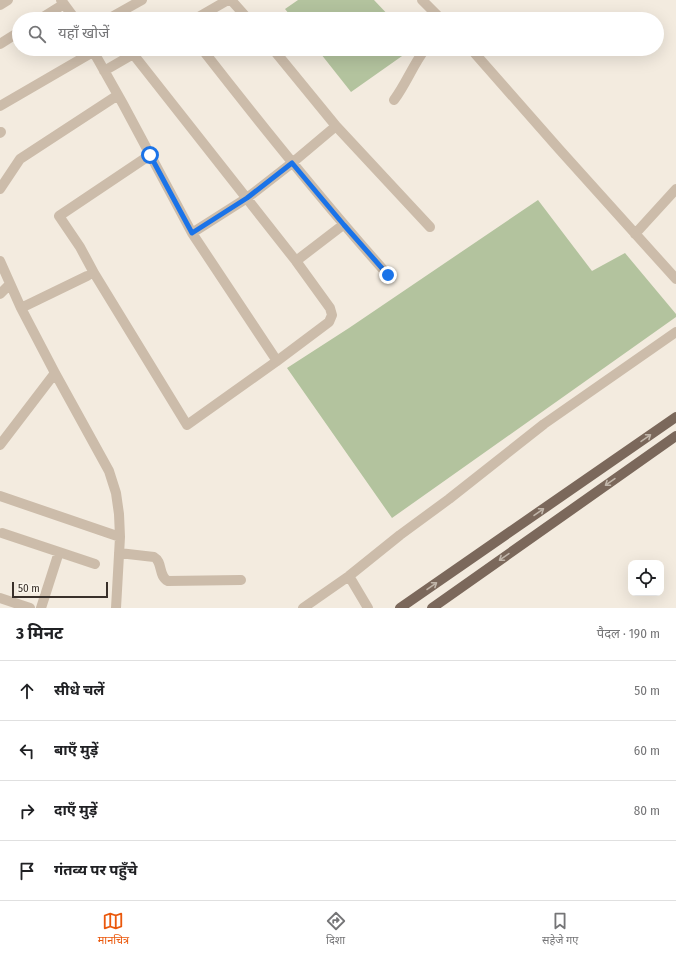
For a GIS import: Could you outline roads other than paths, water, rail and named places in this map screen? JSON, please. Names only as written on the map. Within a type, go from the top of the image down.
[{"type":"main road","points":[[400,608],[676,417]]},
{"type":"main road","points":[[432,608],[676,436]]},
{"type":"street","points":[[0,5],[8,0]]},
{"type":"street","points":[[121,12],[142,0]]},
{"type":"street","points":[[206,12],[227,0],[240,12]]},
{"type":"street","points":[[422,0],[434,12]]},
{"type":"street","points":[[49,12],[63,2],[70,12]]},
{"type":"street","points":[[0,44],[12,36]]},
{"type":"street","points":[[0,106],[83,56]]},
{"type":"street","points":[[96,56],[192,233],[277,361]]},
{"type":"street","points":[[104,71],[130,56]]},
{"type":"street","points":[[135,56],[296,261],[330,308],[332,315],[329,322],[187,425],[94,273],[80,247],[59,216],[150,155]]},
{"type":"street","points":[[208,56],[292,163],[388,275]]},
{"type":"street","points":[[279,56],[336,126],[430,227]]},
{"type":"street","points":[[394,100],[402,89],[420,56]]},
{"type":"street","points":[[477,56],[676,279]]},
{"type":"street","points":[[0,189],[20,159],[118,96]]},
{"type":"street","points":[[192,233],[247,198],[336,126]]},
{"type":"street","points":[[635,234],[676,189]]},
{"type":"street","points":[[296,261],[344,225]]},
{"type":"street","points":[[0,262],[21,308],[109,471],[116,493],[119,514],[120,537],[116,608]]},
{"type":"street","points":[[21,308],[87,276]]},
{"type":"street","points":[[0,294],[10,284]]},
{"type":"street","points":[[303,608],[349,576],[544,424],[676,332]]},
{"type":"street","points":[[0,445],[55,373]]},
{"type":"street","points":[[0,496],[120,537]]},
{"type":"street","points":[[2,533],[95,564]]},
{"type":"street","points":[[41,608],[58,552]]},
{"type":"street","points":[[119,553],[154,556],[159,562],[162,576],[168,581],[241,580]]},
{"type":"street","points":[[349,576],[368,608]]},
{"type":"street","points":[[0,598],[30,608]]}]
